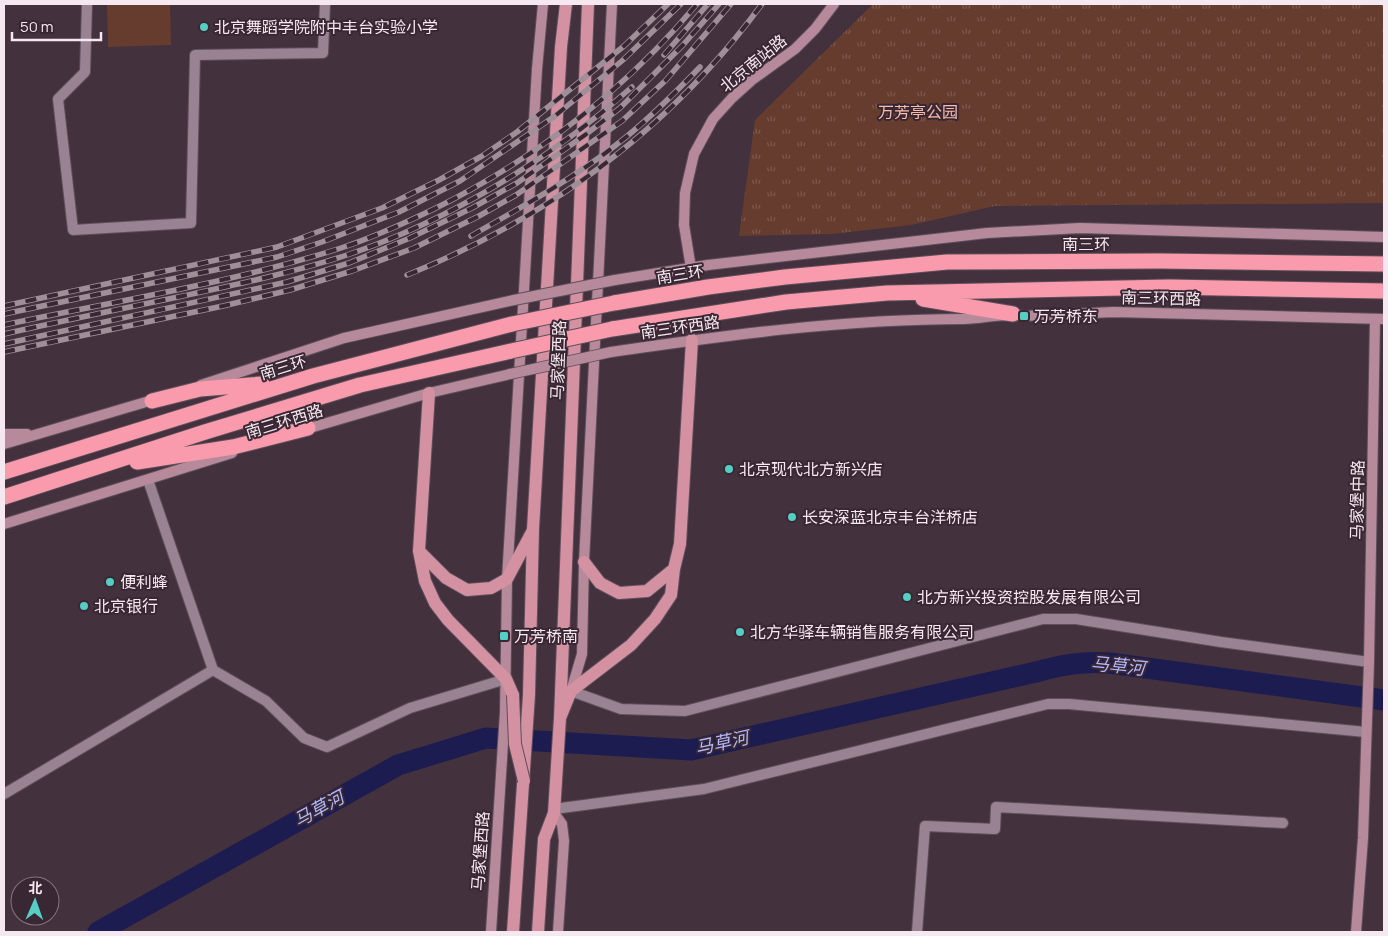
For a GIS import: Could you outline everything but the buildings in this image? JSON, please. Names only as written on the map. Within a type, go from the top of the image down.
[{"type":"highway","name":"南三环","points":[[4,472],[313,376],[512,324],[614,303],[708,287],[785,277],[948,262],[1160,261],[1384,264]]},
{"type":"highway","points":[[4,498],[205,432],[360,385],[612,329],[786,302],[887,293],[1169,287],[1384,291]]},
{"type":"highway","points":[[887,293],[1012,314]]},
{"type":"highway","points":[[152,401],[200,389],[251,386],[313,376]]},
{"type":"highway","points":[[65,478],[130,463],[233,447],[308,428]]},
{"type":"main road","name":"马家堡西路","points":[[524,780],[530,694],[533,529],[560,47],[566,4]]},
{"type":"main road","name":"马家堡西路","points":[[554,811],[560,718],[566,698],[588,4]]},
{"type":"main road","points":[[566,698],[631,645],[655,619],[672,595],[674,569],[680,544],[692,340]]},
{"type":"main road","points":[[429,393],[419,551],[424,581],[435,603],[448,620],[506,679],[513,695],[516,744],[524,780],[513,932]]},
{"type":"main road","points":[[419,551],[446,578],[467,590],[491,588],[507,579],[533,529]]},
{"type":"main road","points":[[584,562],[600,583],[619,593],[647,591],[674,569]]},
{"type":"main road","points":[[538,932],[544,839],[554,811]]},
{"type":"street","points":[[86,4],[85,72],[58,99],[72,230],[190,223],[194,55],[323,53],[325,4]]},
{"type":"street","points":[[148,480],[213,670],[266,701],[304,738],[327,747],[410,708],[506,679],[507,579],[537,68],[543,4]]},
{"type":"street","name":"马家堡西路","points":[[566,698],[582,654],[584,562],[612,4]]},
{"type":"street","name":"北京南站路","points":[[691,268],[684,225],[685,193],[694,154],[713,119],[732,98],[752,80],[795,49],[815,29],[834,4]]},
{"type":"street","points":[[4,444],[152,401],[344,338],[514,300],[615,280],[691,268],[972,234],[1080,228],[1384,237]]},
{"type":"street","name":"南三环西路","points":[[4,524],[308,428],[429,393],[611,352],[801,327],[909,319],[975,319],[1012,314],[1024,316],[1114,312],[1380,319]]},
{"type":"street","name":"马家堡中路","points":[[1366,732],[1380,319]]},
{"type":"street","points":[[4,434],[36,434]]},
{"type":"street","points":[[566,698],[621,708],[685,711],[1042,619],[1076,619],[1221,642],[1369,662]]},
{"type":"street","points":[[4,794],[213,670]]},
{"type":"street","name":"马家堡西路","points":[[491,932],[506,679]]},
{"type":"street","points":[[558,932],[564,841],[562,824],[554,811],[704,789],[1048,704],[1078,705],[1366,732],[1363,838],[1356,932]]},
{"type":"street","points":[[917,932],[925,826],[995,830],[996,807],[1283,823]]},
{"type":"green space","points":[[107,4],[170,4],[171,45],[108,47]]},
{"type":"green space","name":"万芳亭公园","points":[[873,4],[1384,4],[1384,203],[995,206],[911,225],[832,234],[739,236],[755,120]]},
{"type":"waterway","name":"马草河","points":[[98,932],[398,765],[486,738],[691,750],[1055,667],[1090,663],[1109,663],[1384,700]]},
{"type":"railway","points":[[4,306],[277,247],[382,208],[482,156],[517,132],[624,46],[668,4]]},
{"type":"railway","points":[[4,314],[277,257],[399,212],[460,181],[555,116],[623,60],[681,4]]},
{"type":"railway","points":[[4,325],[173,291],[258,271],[341,248],[413,219],[509,167],[577,120],[640,65],[697,4]]},
{"type":"railway","points":[[664,55],[708,4]]},
{"type":"railway","points":[[4,344],[287,282],[349,263],[410,238],[472,208],[517,183],[585,135],[620,108],[683,45],[719,4]]},
{"type":"railway","points":[[4,352],[290,290],[352,271],[414,248],[479,216],[516,195],[622,121],[666,80],[731,4]]},
{"type":"railway","points":[[407,275],[460,252],[510,226],[558,197],[604,165],[688,91],[726,49],[762,4]]},
{"type":"railway","points":[[471,236],[545,193],[599,158],[649,117],[700,67]]},
{"type":"railway","points":[[4,334],[263,278],[347,255],[385,241],[460,206],[497,185],[568,138],[632,87]]},
{"type":"place","name":"北京舞蹈学院附中丰台实验小学","points":[[204,27]]},
{"type":"place","name":"万芳桥东","points":[[1024,316]]},
{"type":"place","name":"北京现代北方新兴店","points":[[729,469]]},
{"type":"place","name":"长安深蓝北京丰台洋桥店","points":[[792,517]]},
{"type":"place","name":"便利蜂","points":[[110,582]]},
{"type":"place","name":"北方新兴投资控股发展有限公司","points":[[907,597]]},
{"type":"place","name":"北京银行","points":[[84,606]]},
{"type":"place","name":"北方华驿车辆销售服务有限公司","points":[[740,632]]},
{"type":"place","name":"万芳桥南","points":[[504,636]]}]
